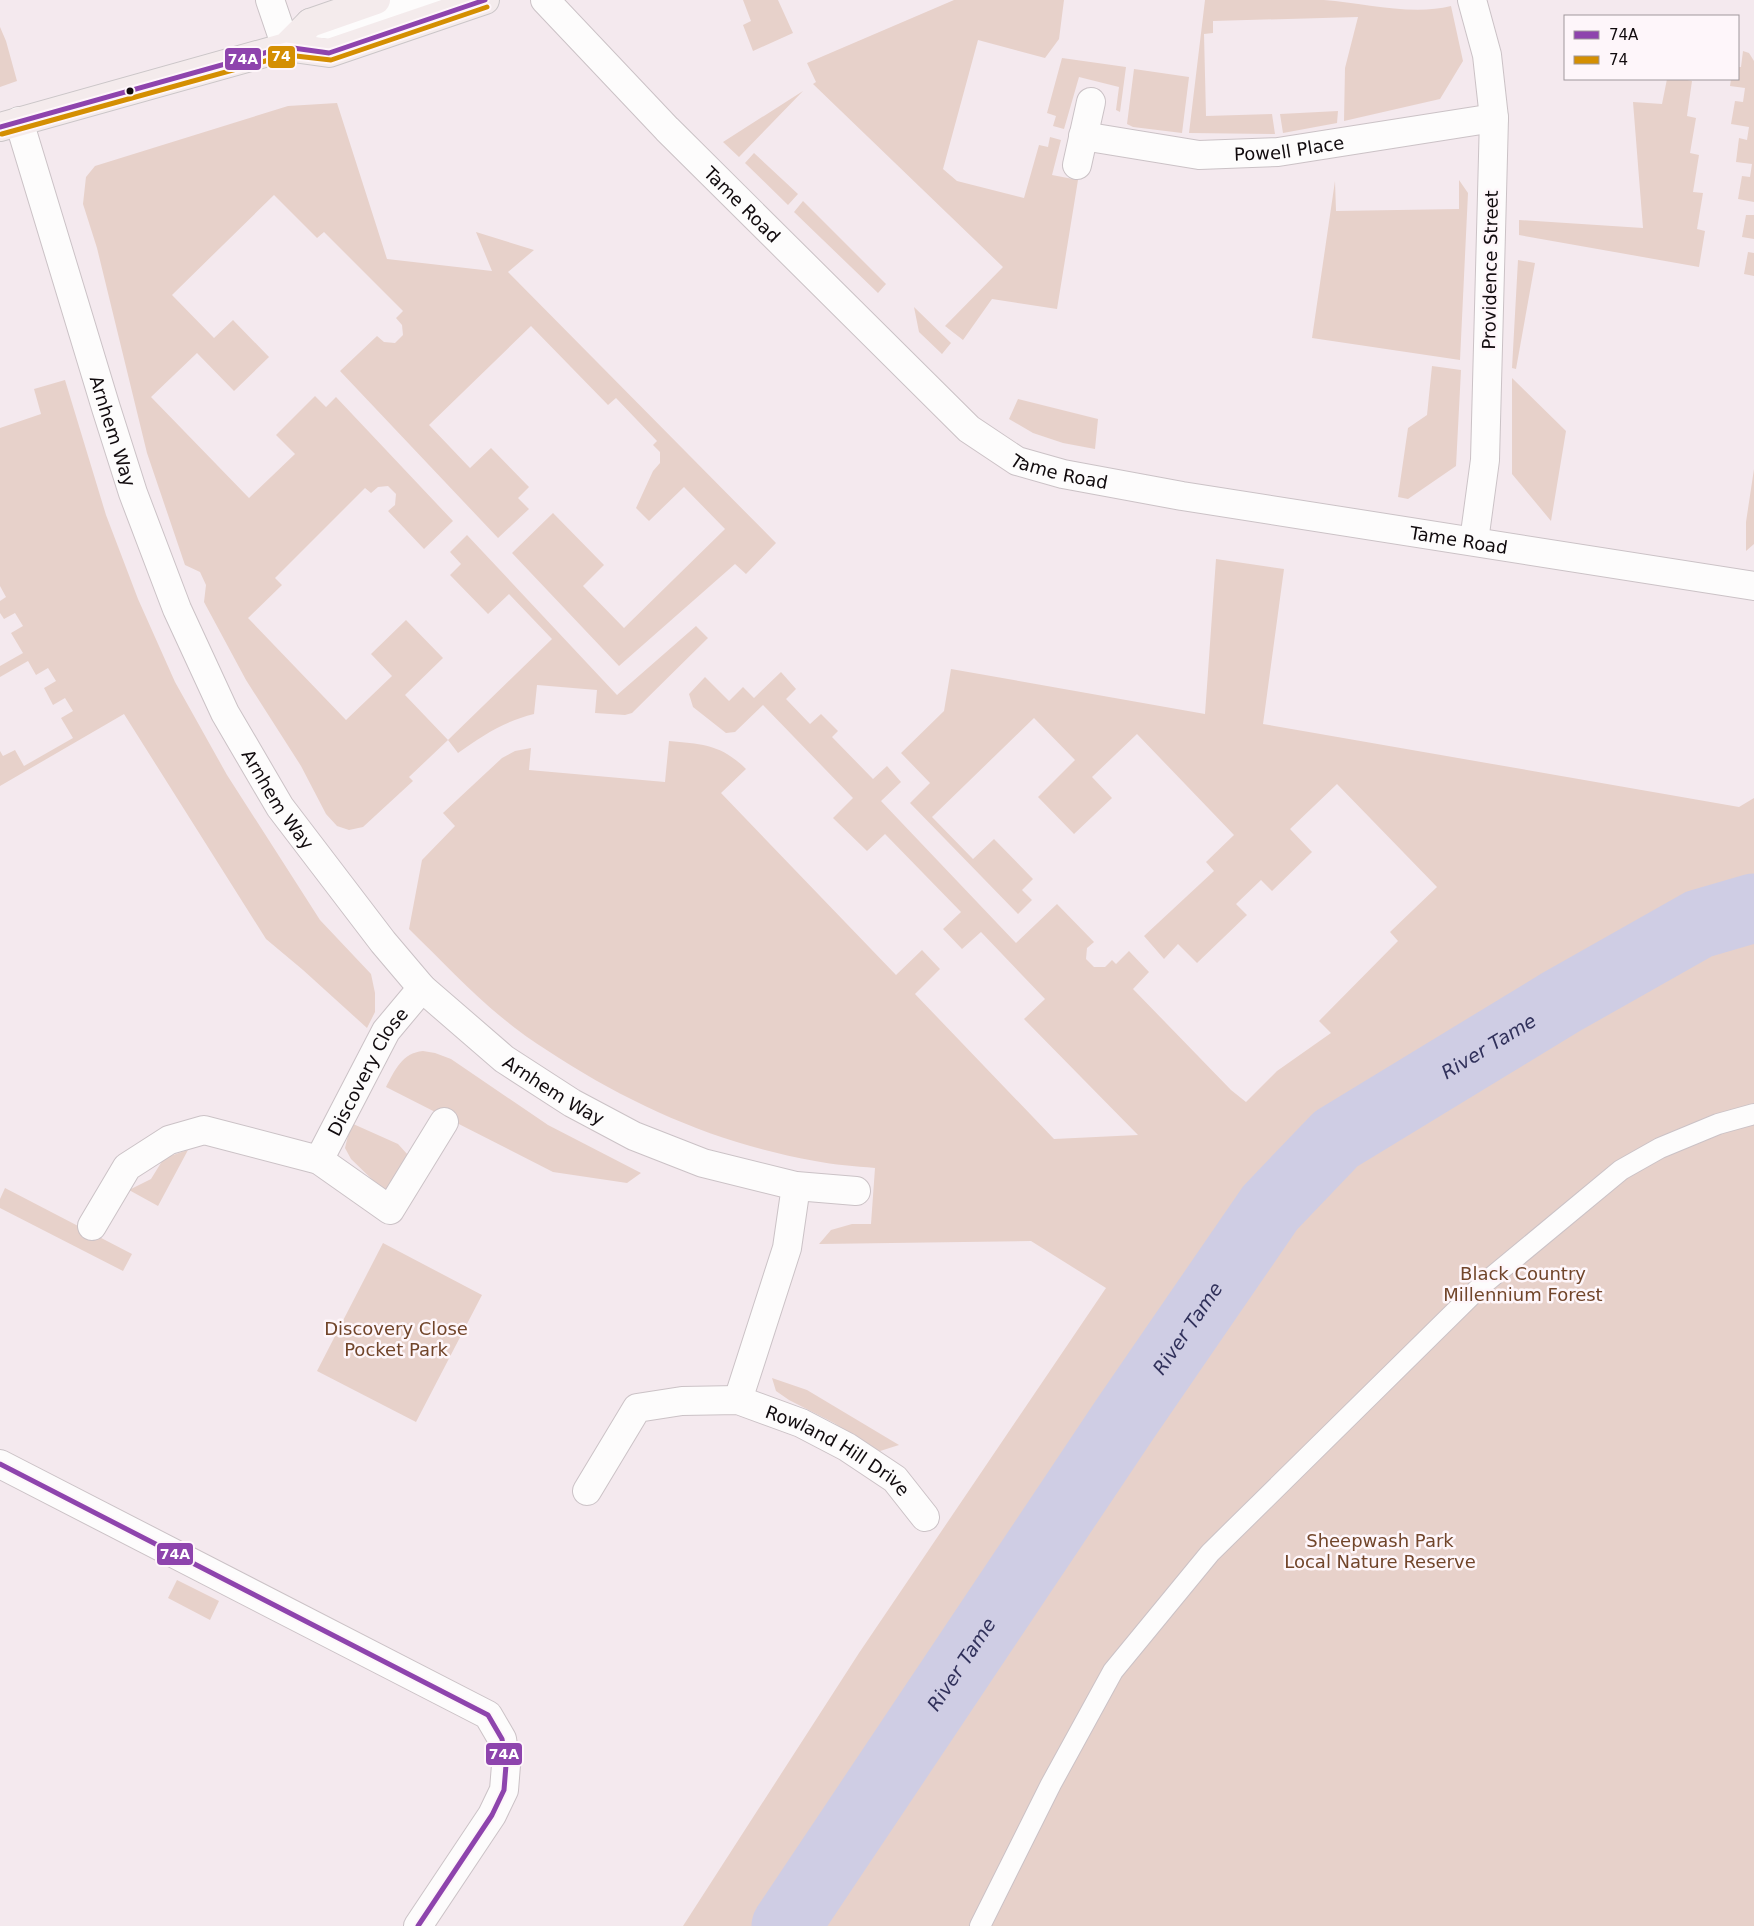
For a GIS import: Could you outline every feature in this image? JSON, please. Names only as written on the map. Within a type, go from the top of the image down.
[{"type":"highway","points":[[286,47],[310,24],[376,0]]},
{"type":"highway","points":[[10,124],[286,47],[329,53],[485,0]]},
{"type":"street","points":[[270,0],[286,47]]},
{"type":"street","points":[[310,24],[349,27],[435,0]]},
{"type":"street","name":"Tame Road","points":[[545,0],[667,128],[969,429],[1017,461],[1063,474],[1182,496],[1754,586]]},
{"type":"street","name":"Providence Street","points":[[1472,0],[1487,55],[1494,118],[1485,460],[1474,541]]},
{"type":"street","points":[[1077,165],[1091,102]]},
{"type":"street","name":"Powell Place","points":[[1083,136],[1199,155],[1278,152],[1494,118]]},
{"type":"street","name":"Arnhem Way","points":[[10,124],[133,493],[177,609],[225,713],[280,806],[383,942],[422,988],[504,1059],[572,1103],[634,1136],[703,1163],[796,1186],[856,1192]]},
{"type":"street","name":"Discovery Close","points":[[319,1160],[386,1031],[422,988]]},
{"type":"street","points":[[92,1226],[126,1168],[169,1140],[204,1130],[319,1160],[390,1210],[444,1122]]},
{"type":"street","points":[[738,1400],[787,1248],[796,1186]]},
{"type":"street","name":"Rowland Hill Drive","points":[[587,1491],[637,1408],[682,1401],[738,1400],[801,1424],[846,1447],[894,1479],[924,1517]]},
{"type":"street","points":[[0,1464],[488,1715],[502,1739],[506,1765],[504,1790],[492,1815],[418,1926]]},
{"type":"lane","points":[[980,1926],[1051,1784],[1113,1671],[1210,1553],[1481,1286],[1621,1170],[1660,1148],[1718,1124],[1754,1114]]},
{"type":"green space","points":[[743,0],[778,0],[793,33],[753,51],[743,25],[751,21]]},
{"type":"green space","points":[[954,0],[1064,0],[1059,39],[1045,58],[978,40],[943,169],[957,181],[1024,198],[1039,145],[1048,147],[1050,137],[1061,140],[1052,175],[1078,180],[1057,309],[992,299],[963,340],[945,326],[1003,267],[813,84],[816,82],[807,63]]},
{"type":"green space","points":[[1205,0],[1324,0],[1420,10],[1451,6],[1463,61],[1440,99],[1344,121],[1345,68],[1358,17],[1213,21],[1213,33],[1204,34],[1206,116],[1272,114],[1275,134],[1189,133]]},
{"type":"green space","points":[[0,27],[6,41],[17,81],[0,87]]},
{"type":"green space","points":[[1743,51],[1749,53],[1754,61],[1754,202],[1738,199],[1742,176],[1750,177],[1752,164],[1736,162],[1739,138],[1747,140],[1749,127],[1731,124],[1735,101],[1743,102],[1745,88],[1730,86],[1731,80],[1739,80],[1739,67],[1741,67]]},
{"type":"green space","points":[[1062,58],[1126,67],[1120,112],[1116,110],[1119,87],[1079,77],[1064,129],[1053,126],[1056,116],[1047,113]]},
{"type":"green space","points":[[1134,69],[1189,77],[1182,133],[1133,127],[1127,124]]},
{"type":"green space","points":[[1667,80],[1692,81],[1687,116],[1696,118],[1690,153],[1699,155],[1693,192],[1703,193],[1697,229],[1705,231],[1699,267],[1519,235],[1519,220],[1643,228],[1633,102],[1662,104]]},
{"type":"green space","points":[[803,91],[739,157],[723,142]]},
{"type":"green space","points":[[337,103],[387,259],[492,271],[476,232],[534,250],[508,272],[776,543],[746,574],[735,564],[619,666],[512,553],[553,513],[604,565],[583,586],[624,628],[725,529],[684,487],[649,521],[636,508],[653,471],[660,463],[660,452],[653,445],[657,441],[616,398],[608,405],[531,326],[429,425],[470,468],[491,448],[529,487],[518,498],[529,509],[498,538],[340,371],[377,336],[384,342],[395,343],[403,335],[402,325],[396,318],[403,311],[324,232],[317,238],[274,195],[172,295],[214,338],[233,320],[269,357],[234,391],[197,353],[151,397],[249,498],[295,454],[276,435],[315,396],[326,407],[336,397],[453,521],[424,549],[388,511],[395,505],[396,494],[388,486],[378,487],[371,493],[365,488],[275,578],[282,585],[248,618],[346,720],[392,676],[371,654],[406,620],[443,658],[405,695],[448,740],[409,777],[413,781],[363,827],[349,830],[337,826],[326,814],[301,766],[246,680],[204,602],[206,585],[200,572],[185,565],[147,453],[97,248],[83,204],[86,177],[95,166],[288,106]]},
{"type":"green space","points":[[1338,111],[1337,123],[1283,133],[1280,114]]},
{"type":"green space","points":[[754,153],[798,194],[788,205],[745,163]]},
{"type":"green space","points":[[1459,180],[1468,193],[1460,360],[1312,338],[1335,181],[1336,211],[1459,209]]},
{"type":"green space","points":[[803,201],[886,284],[878,293],[794,212]]},
{"type":"green space","points":[[1746,215],[1754,215],[1754,239],[1742,237]]},
{"type":"green space","points":[[1748,252],[1754,253],[1754,276],[1744,274]]},
{"type":"green space","points":[[1518,260],[1535,263],[1516,369],[1512,368]]},
{"type":"green space","points":[[914,307],[951,343],[942,354],[919,332]]},
{"type":"green space","points":[[1432,366],[1461,370],[1456,466],[1408,499],[1398,497],[1408,428],[1427,415]]},
{"type":"green space","points":[[1512,378],[1566,431],[1551,521],[1512,474]]},
{"type":"green space","points":[[65,380],[106,515],[138,599],[175,682],[227,775],[320,920],[371,974],[375,993],[375,1012],[367,1028],[266,939],[124,714],[0,786],[0,751],[3,756],[15,750],[24,766],[73,738],[61,718],[73,711],[65,698],[53,705],[44,688],[56,681],[48,668],[36,675],[28,661],[0,677],[0,666],[23,653],[11,633],[23,626],[15,613],[4,619],[0,613],[0,601],[6,597],[0,586],[0,428],[41,414],[34,389]]},
{"type":"green space","points":[[1018,399],[1098,419],[1095,449],[1063,443],[1033,433],[1009,419]]},
{"type":"green space","points":[[1754,469],[1754,544],[1746,551],[1746,522]]},
{"type":"green space","points":[[467,535],[617,695],[696,626],[708,638],[632,713],[625,715],[595,713],[597,690],[537,685],[534,714],[494,729],[458,753],[448,740],[552,639],[509,594],[488,614],[450,575],[461,564],[450,552]]},
{"type":"green space","name":"Sheepwash Park Local Nature Reserve","points":[[1216,559],[1284,569],[1263,724],[1739,807],[1754,798],[1754,1926],[683,1926],[859,1653],[1106,1288],[1031,1241],[819,1244],[831,1230],[852,1224],[871,1224],[875,1168],[830,1164],[781,1154],[714,1135],[619,1093],[531,1040],[487,1005],[409,929],[422,860],[455,826],[443,813],[502,758],[515,751],[531,748],[529,770],[665,782],[669,741],[701,745],[719,750],[728,754],[746,769],[721,793],[896,975],[922,950],[940,969],[915,994],[1054,1139],[1138,1135],[1024,1019],[1045,999],[981,932],[962,949],[943,929],[961,912],[885,834],[867,851],[833,818],[853,798],[763,705],[735,732],[726,733],[693,707],[689,694],[705,677],[729,701],[743,687],[754,698],[781,672],[796,689],[786,699],[810,724],[821,714],[838,731],[832,737],[873,779],[887,766],[901,782],[881,801],[1016,943],[1057,904],[1094,942],[1087,948],[1086,959],[1094,967],[1105,967],[1112,960],[1116,964],[1129,951],[1149,972],[1133,989],[1231,1090],[1246,1102],[1277,1071],[1331,1033],[1319,1021],[1398,941],[1390,932],[1437,887],[1337,784],[1290,829],[1312,852],[1272,891],[1261,880],[1236,904],[1247,915],[1197,963],[1178,944],[1164,959],[1144,936],[1214,871],[1206,862],[1234,835],[1137,734],[1092,777],[1112,798],[1074,834],[1038,797],[1075,760],[1034,718],[932,817],[973,859],[994,839],[1033,879],[1022,890],[1032,900],[1018,914],[910,803],[930,783],[901,753],[944,711],[951,669],[1205,714]]},
{"type":"green space","points":[[423,1051],[451,1059],[548,1125],[641,1173],[627,1183],[553,1172],[386,1087],[404,1059],[416,1052]]},
{"type":"green space","points":[[351,1123],[398,1144],[408,1155],[391,1189],[382,1189],[351,1159],[345,1148]]},
{"type":"green space","points":[[188,1150],[158,1206],[129,1190],[151,1179],[164,1158]]},
{"type":"green space","points":[[5,1188],[132,1254],[123,1271],[0,1208],[0,1199]]},
{"type":"green space","name":"Discovery Close Pocket Park","points":[[383,1243],[482,1295],[416,1422],[317,1371]]},
{"type":"green space","points":[[772,1378],[807,1390],[899,1445],[877,1452],[834,1423],[789,1400],[776,1391]]},
{"type":"green space","points":[[177,1580],[219,1601],[210,1620],[168,1598]]},
{"type":"waterway","name":"River Tame","points":[[786,1926],[1125,1419],[1270,1208],[1336,1139],[1561,1002],[1699,924],[1754,908]]},
{"type":"transit line","name":"74A","points":[[0,127],[286,47],[329,53],[485,0]]},
{"type":"transit line","name":"74","points":[[2,134],[287,55],[331,60],[487,7]]},
{"type":"transit line","name":"74A","points":[[0,1464],[488,1715],[502,1739],[506,1765],[504,1790],[492,1815],[418,1926]]},
{"type":"park label","name":"Black Country Millennium Forest","points":[[1523,1283]]}]
